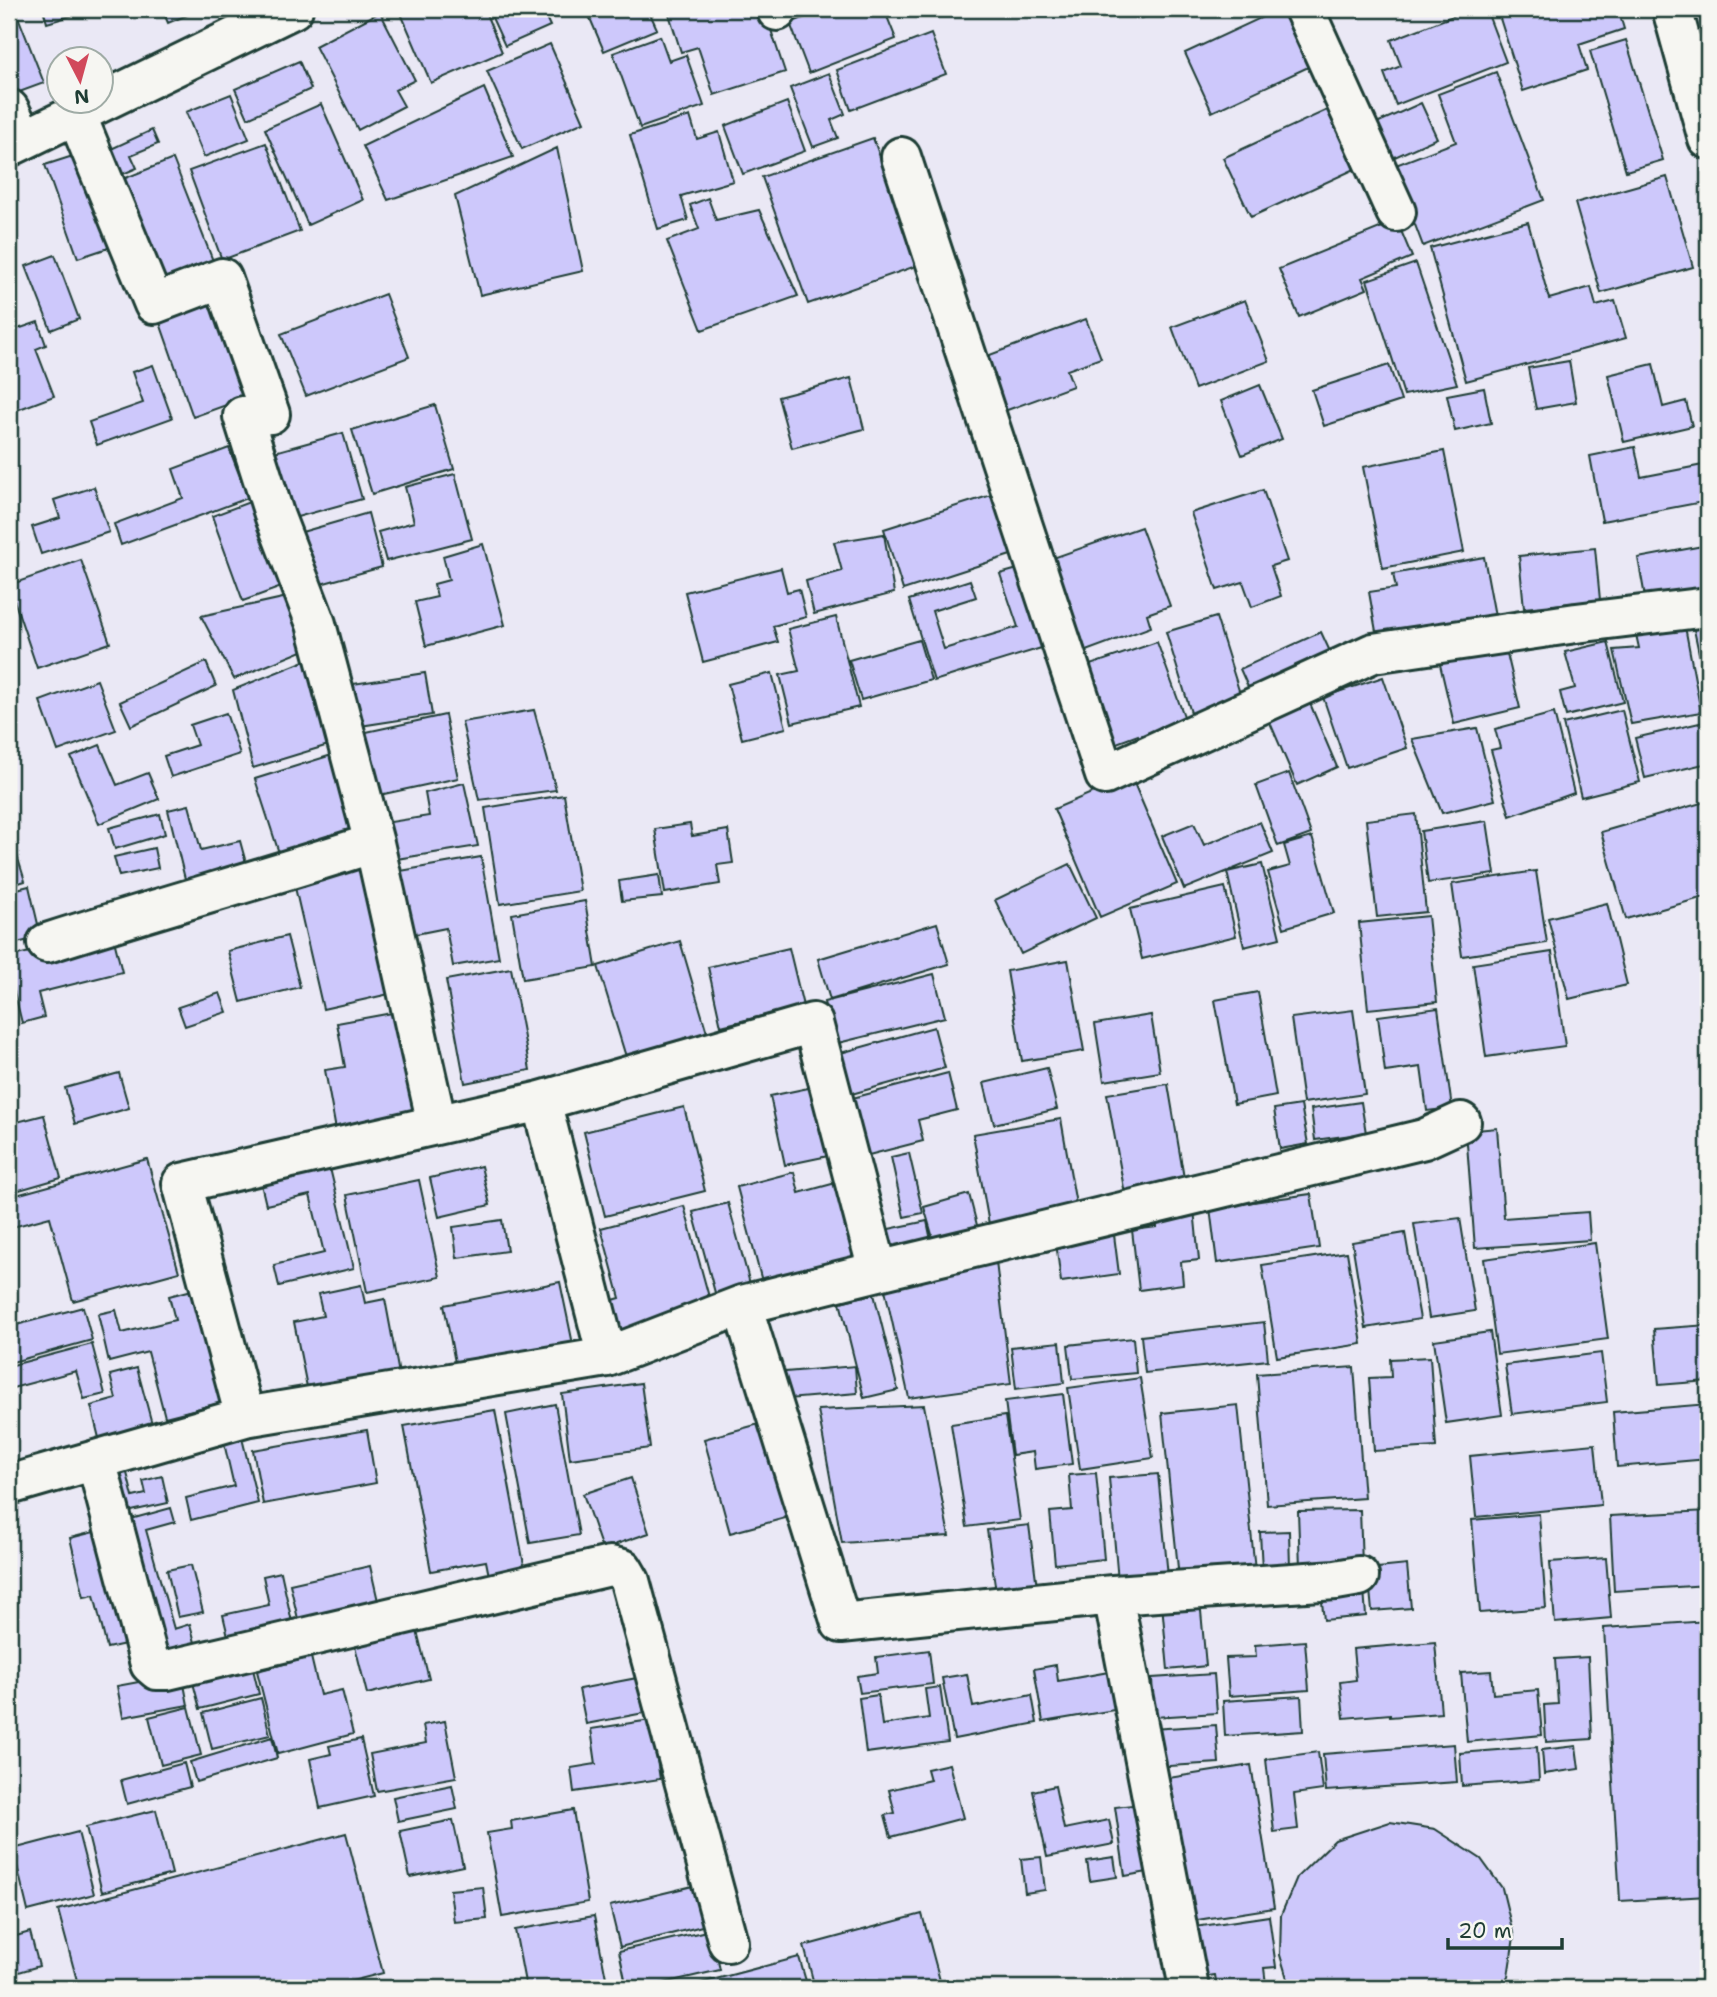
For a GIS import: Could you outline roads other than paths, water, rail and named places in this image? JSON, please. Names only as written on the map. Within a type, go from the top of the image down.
[{"type":"street","points":[[1304,9],[1396,212]]},
{"type":"street","points":[[1672,9],[1708,139]]},
{"type":"street","points":[[116,94],[275,13]]},
{"type":"street","points":[[14,132],[69,116]]},
{"type":"street","points":[[77,116],[154,304],[222,278],[270,414],[243,416],[275,517],[316,624],[374,843],[437,1124]]},
{"type":"street","points":[[901,156],[1105,775],[1373,653],[1576,623],[1708,607]]},
{"type":"street","points":[[47,943],[374,843]]},
{"type":"street","points":[[245,1417],[182,1183],[541,1101],[813,1023],[878,1271]]},
{"type":"street","points":[[541,1101],[607,1357]]},
{"type":"street","points":[[9,1485],[245,1417],[607,1357],[742,1305],[1424,1139],[1461,1122]]},
{"type":"street","points":[[742,1305],[841,1623],[1113,1595],[1336,1580],[1359,1576]]},
{"type":"street","points":[[96,1460],[150,1664],[157,1670],[167,1670],[610,1566],[623,1569],[630,1581],[728,1942]]},
{"type":"street","points":[[1113,1595],[1189,1988]]}]
